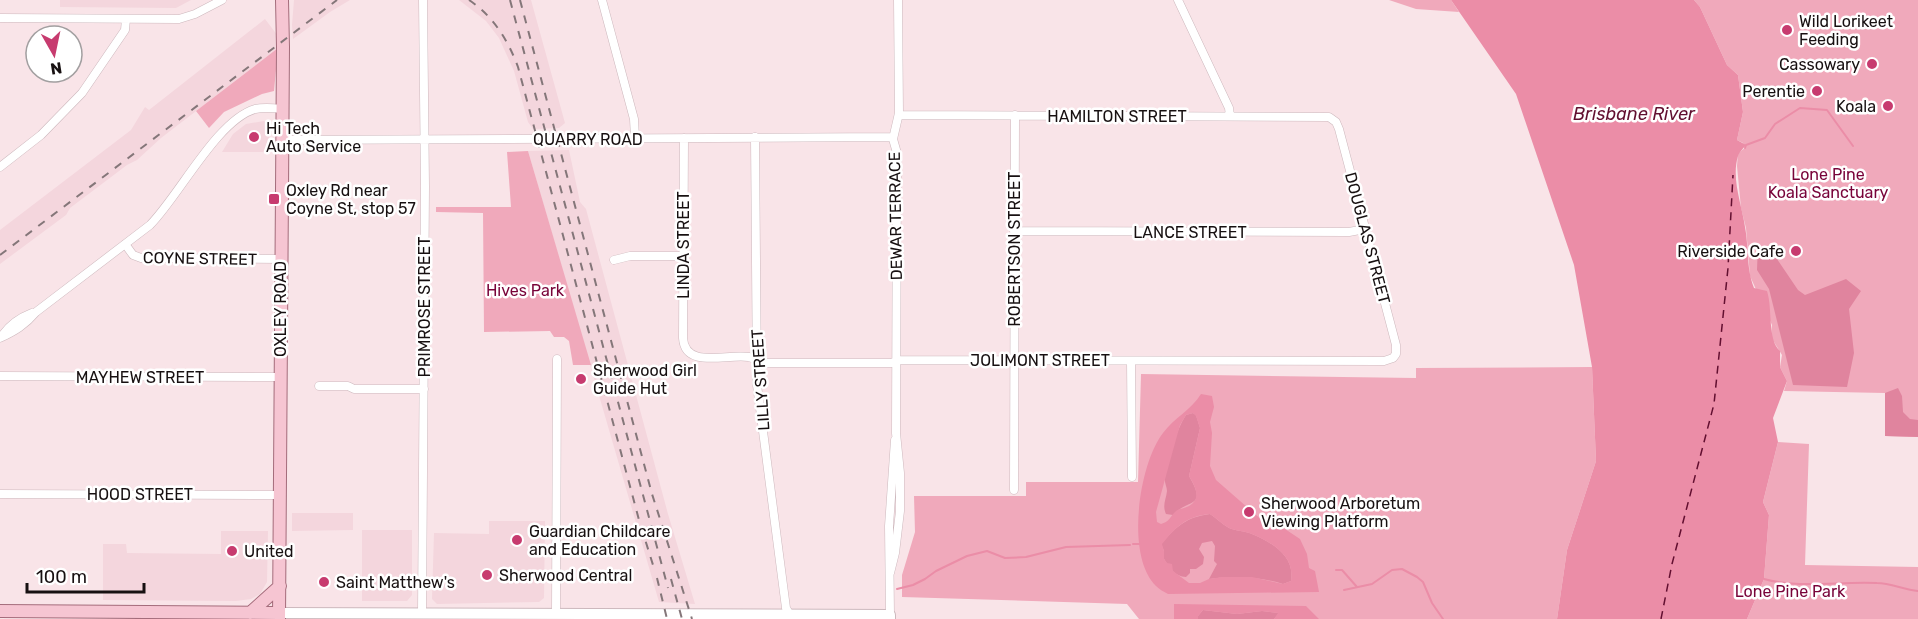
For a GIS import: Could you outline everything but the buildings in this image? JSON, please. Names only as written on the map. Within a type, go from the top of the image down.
[{"type":"main road","name":"OXLEY ROAD","points":[[279,616],[282,0]]},
{"type":"main road","points":[[250,613],[280,586]]},
{"type":"main road","points":[[0,611],[18,615],[250,613],[279,616]]},
{"type":"street","points":[[0,18],[184,18],[222,0]]},
{"type":"street","name":"PRIMROSE STREET","points":[[422,614],[425,139],[423,0]]},
{"type":"street","points":[[602,0],[632,110],[635,138]]},
{"type":"street","name":"DEWAR TERRACE","points":[[890,617],[890,500],[896,433],[897,162],[893,137],[899,115],[898,0]]},
{"type":"street","points":[[1178,0],[1229,108],[1230,116]]},
{"type":"street","points":[[0,167],[41,135],[82,93],[125,30],[126,19]]},
{"type":"street","points":[[1,338],[9,327],[21,318],[36,312],[150,225],[230,123],[252,110],[282,109]]},
{"type":"street","name":"HAMILTON STREET","points":[[899,115],[1322,116],[1334,120]]},
{"type":"street","name":"ROBERTSON STREET","points":[[1014,490],[1015,115]]},
{"type":"street","name":"DOUGLAS STREET","points":[[1334,120],[1339,129],[1396,345],[1395,356]]},
{"type":"street","name":"LILLY STREET","points":[[755,137],[757,385],[786,608],[791,617]]},
{"type":"street","name":"QUARRY ROAD","points":[[282,140],[893,137]]},
{"type":"street","name":"LINDA STREET","points":[[684,138],[683,338],[687,351]]},
{"type":"street","name":"LANCE STREET","points":[[1014,231],[1349,232],[1365,229]]},
{"type":"street","name":"COYNE STREET","points":[[125,244],[134,255],[141,258],[281,259]]},
{"type":"street","points":[[614,260],[630,256],[684,256]]},
{"type":"street","name":"JOLIMONT STREET","points":[[687,351],[697,357],[749,357],[762,363],[1014,360],[1384,361],[1395,356]]},
{"type":"street","points":[[556,614],[557,359]]},
{"type":"street","points":[[1131,361],[1132,477]]},
{"type":"street","name":"MAYHEW STREET","points":[[0,376],[280,377]]},
{"type":"street","points":[[319,386],[348,386],[354,389],[424,389]]},
{"type":"street","name":"HOOD STREET","points":[[0,494],[280,495]]},
{"type":"street","points":[[279,616],[556,614],[635,617],[890,617]]},
{"type":"shaded area","points":[[60,0],[191,0],[176,8],[60,7]]},
{"type":"shaded area","points":[[294,0],[350,0],[293,39]]},
{"type":"shaded area","points":[[459,0],[531,0],[565,123],[559,128],[533,129],[528,122],[514,71],[499,38],[486,21]]},
{"type":"shaded area","points":[[265,19],[278,36],[278,48],[161,138],[137,160],[70,208],[66,215],[0,264],[0,230],[131,130],[145,107],[149,110]]},
{"type":"shaded area","points":[[264,121],[269,127],[270,152],[222,152],[233,134],[246,124]]},
{"type":"shaded area","points":[[569,150],[580,202],[586,209],[668,514],[695,604],[659,602],[528,151]]},
{"type":"shaded area","points":[[1758,244],[1775,256],[1798,290],[1805,295],[1846,279],[1861,291],[1849,309],[1854,353],[1847,387],[1793,385],[1769,289],[1757,270]]},
{"type":"shaded area","points":[[1898,388],[1902,396],[1903,412],[1910,419],[1918,420],[1918,437],[1885,436],[1885,393]]},
{"type":"shaded area","points":[[1193,413],[1196,415],[1200,428],[1189,476],[1197,494],[1196,498],[1194,502],[1173,515],[1166,514],[1165,480],[1170,454],[1186,415]]},
{"type":"shaded area","points":[[292,513],[353,513],[353,530],[292,531]]},
{"type":"shaded area","points":[[1210,514],[1229,528],[1252,534],[1275,546],[1290,564],[1291,581],[1283,584],[1247,577],[1209,579],[1217,564],[1214,561],[1215,546],[1212,541],[1202,543],[1199,549],[1204,557],[1203,564],[1196,569],[1190,569],[1186,577],[1176,573],[1164,559],[1161,544],[1182,524]]},
{"type":"shaded area","name":"Sherwood Central","points":[[489,521],[545,521],[544,598],[539,602],[437,604],[432,599],[434,533],[489,534]]},
{"type":"shaded area","points":[[362,530],[412,530],[412,595],[407,601],[362,601]]},
{"type":"shaded area","points":[[221,531],[268,531],[267,582],[260,594],[251,599],[236,601],[103,600],[103,544],[126,544],[127,553],[221,554]]},
{"type":"shaded area","points":[[1203,610],[1237,614],[1262,611],[1279,613],[1274,619],[1198,619]]},
{"type":"green space","points":[[1389,0],[1451,0],[1459,12],[1416,9]]},
{"type":"green space","name":"Lone Pine Koala Sanctuary","points":[[1694,0],[1918,0],[1918,437],[1885,436],[1885,393],[1784,391],[1787,381],[1780,367],[1782,355],[1771,337],[1772,325],[1750,276],[1737,166],[1738,153],[1745,148],[1743,143],[1737,140],[1743,112],[1738,75],[1727,65],[1700,7]]},
{"type":"green space","points":[[278,48],[274,91],[262,94],[224,112],[209,128],[196,111]]},
{"type":"green space","name":"Hives Park","points":[[528,151],[591,365],[573,365],[569,341],[564,337],[554,337],[550,331],[484,332],[483,213],[436,212],[436,207],[511,207],[507,152]]},
{"type":"green space","points":[[1592,367],[1596,461],[1567,550],[1557,619],[1139,619],[1127,604],[902,597],[902,575],[915,532],[914,496],[1026,496],[1026,482],[1138,482],[1141,374],[1416,378],[1416,368]]},
{"type":"green space","name":"Lone Pine Park","points":[[1778,442],[1809,444],[1805,565],[1918,567],[1918,619],[1747,619],[1764,579],[1769,515],[1763,502]]},
{"type":"water","name":"Brisbane River","points":[[1451,0],[1694,0],[1700,7],[1727,65],[1738,75],[1743,112],[1737,140],[1746,145],[1739,155],[1736,174],[1750,273],[1754,288],[1767,291],[1773,339],[1780,351],[1780,367],[1787,381],[1773,418],[1778,442],[1763,502],[1769,515],[1764,579],[1747,619],[1557,619],[1567,550],[1596,461],[1592,367],[1574,265],[1516,94]]},
{"type":"water","points":[[1201,394],[1212,396],[1214,407],[1210,422],[1212,433],[1210,466],[1216,480],[1263,521],[1285,529],[1300,539],[1307,554],[1309,568],[1315,571],[1319,592],[1168,594],[1156,586],[1146,572],[1138,533],[1142,487],[1147,466],[1163,433]],"holes":[[[1193,413],[1200,428],[1189,476],[1196,496],[1193,503],[1177,511],[1168,521],[1161,524],[1157,522],[1156,512],[1180,425],[1186,415]],[[1210,514],[1229,528],[1252,534],[1275,546],[1290,564],[1291,581],[1283,584],[1252,577],[1222,577],[1200,583],[1189,583],[1173,571],[1172,564],[1167,563],[1164,559],[1162,544],[1182,523],[1194,517]]]},
{"type":"water","points":[[1174,604],[1306,606],[1319,619],[1274,619],[1278,613],[1262,611],[1237,614],[1203,610],[1198,619],[1174,619]]},
{"type":"waterway","points":[[1745,148],[1746,145],[1765,138],[1775,124],[1800,108],[1827,110],[1853,146]]},
{"type":"waterway","points":[[1133,544],[1140,544]]},
{"type":"waterway","points":[[897,589],[913,585],[967,556],[987,551],[1005,558],[1026,557],[1066,547],[1130,545]]},
{"type":"waterway","points":[[1344,590],[1372,584],[1392,570],[1402,569],[1423,582],[1432,603],[1443,619]]},
{"type":"waterway","points":[[1336,570],[1342,570],[1357,587]]},
{"type":"waterway","points":[[1764,579],[1792,584],[1882,583],[1918,591]]},
{"type":"ferry route","points":[[1661,619],[1672,564],[1714,404],[1728,268],[1733,175]]},
{"type":"railway","points":[[0,255],[337,0]]},
{"type":"railway","points":[[469,0],[478,6],[499,29],[518,67],[653,565]]},
{"type":"railway","points":[[510,0],[668,588]]},
{"type":"railway","points":[[520,0],[652,494],[692,619]]},
{"type":"railway","points":[[657,578],[667,619]]},
{"type":"railway","points":[[671,579],[682,619]]},
{"type":"place","name":"Wild Lorikeet Feeding","points":[[1787,30]]},
{"type":"place","name":"Cassowary","points":[[1872,64]]},
{"type":"place","name":"Perentie","points":[[1817,91]]},
{"type":"place","name":"Koala","points":[[1888,106]]},
{"type":"place","name":"Hi Tech Auto Service","points":[[254,137]]},
{"type":"place","name":"Oxley Rd near Coyne St, stop 57","points":[[274,199]]},
{"type":"place","name":"Riverside Cafe","points":[[1796,251]]},
{"type":"place","name":"Sherwood Girl Guide Hut","points":[[581,379]]},
{"type":"place","name":"Sherwood Arboretum Viewing Platform","points":[[1249,512]]},
{"type":"place","name":"Guardian Childcare and Education","points":[[517,540]]},
{"type":"place","name":"United","points":[[232,551]]},
{"type":"place","name":"Sherwood Central","points":[[487,575]]},
{"type":"place","name":"Saint Matthew's","points":[[324,582]]}]
